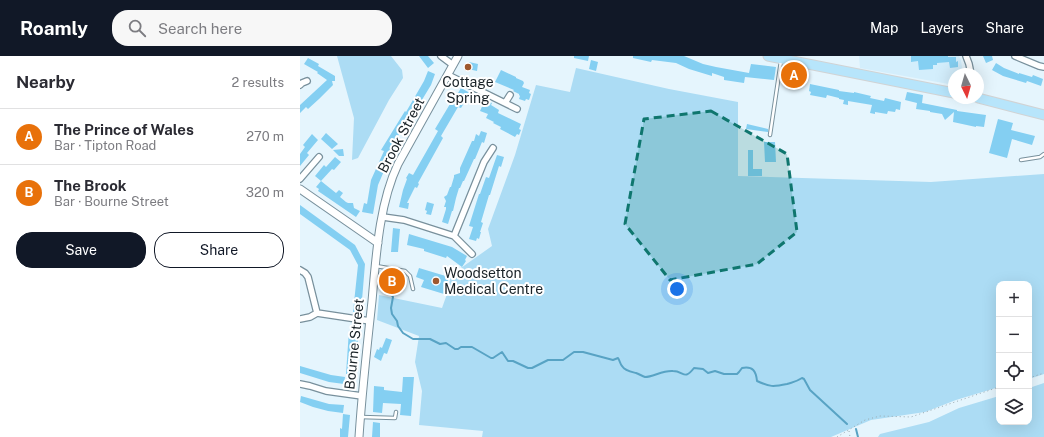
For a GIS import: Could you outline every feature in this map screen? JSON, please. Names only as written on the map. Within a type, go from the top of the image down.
[{"type":"main road","points":[[768,56],[948,91]]},
{"type":"main road","points":[[984,100],[1044,115]]},
{"type":"street","points":[[441,56],[453,66]]},
{"type":"street","name":"Brook Street","points":[[376,254],[386,199],[394,174],[458,56]]},
{"type":"street","points":[[966,56],[969,68]]},
{"type":"street","points":[[1015,56],[1044,67]]},
{"type":"street","points":[[448,75],[517,108]]},
{"type":"street","points":[[300,85],[308,81]]},
{"type":"street","points":[[505,103],[510,95]]},
{"type":"street","points":[[454,236],[484,162],[493,148]]},
{"type":"street","points":[[300,179],[318,156]]},
{"type":"street","points":[[300,189],[378,243]]},
{"type":"street","points":[[383,217],[404,220],[454,236],[472,254]]},
{"type":"street","name":"Bourne Street","points":[[359,437],[376,254]]},
{"type":"street","points":[[300,270],[308,277],[318,313]]},
{"type":"street","points":[[300,319],[310,317],[318,313],[370,321]]},
{"type":"street","points":[[300,384],[326,391],[362,396]]},
{"type":"lane","points":[[770,134],[781,58]]},
{"type":"lane","points":[[1021,160],[1040,157],[1044,154]]},
{"type":"lane","points":[[375,266],[405,271],[410,276],[413,289]]},
{"type":"lane","points":[[360,417],[395,418],[396,412]]},
{"type":"path","points":[[1032,377],[1044,373]]},
{"type":"path","points":[[837,437],[865,420],[880,416],[911,418],[996,388]]},
{"type":"path","points":[[849,430],[850,437]]},
{"type":"highlighted area","points":[[711,111],[787,154],[797,232],[757,264],[670,280],[625,224],[644,119]]},
{"type":"shaded area","points":[[337,56],[391,56],[402,70],[403,78],[389,100],[358,158],[352,160],[354,118]]},
{"type":"shaded area","points":[[859,56],[959,56],[962,68],[948,68],[948,84],[860,68]]},
{"type":"shaded area","points":[[576,68],[669,89],[738,102],[738,176],[931,182],[1044,174],[1044,374],[1032,378],[1032,281],[996,281],[996,388],[956,400],[925,412],[871,420],[831,437],[482,437],[483,431],[419,425],[422,391],[415,362],[419,336],[377,320],[379,295],[442,308],[451,275],[492,246],[488,229],[515,155],[536,85],[570,92]]},
{"type":"shaded area","points":[[1044,383],[1044,437],[878,437],[880,434],[929,422],[959,408],[996,397],[996,425],[1032,425],[1032,387]]},
{"type":"building","points":[[419,56],[428,56],[434,63],[428,68]]},
{"type":"building","points":[[574,56],[589,56],[588,61],[574,58]]},
{"type":"building","points":[[633,56],[684,56],[703,64],[749,73],[751,64],[776,67],[774,80],[745,77],[744,83],[724,80],[724,77],[712,73],[712,76],[689,69],[676,63],[652,60],[651,62],[633,58]]},
{"type":"building","points":[[911,56],[948,56],[956,57],[958,67],[950,68],[949,62],[937,63],[937,65],[933,65],[933,69],[919,70],[918,61],[911,62]]},
{"type":"building","points":[[983,56],[992,56],[993,60],[986,63]]},
{"type":"building","points":[[308,58],[335,76],[335,81],[332,81],[333,85],[319,99],[308,109],[306,107],[300,113],[300,105],[327,80],[317,73],[318,72],[304,64]]},
{"type":"building","points":[[591,60],[598,62],[596,71],[589,69]]},
{"type":"building","points":[[469,62],[478,64],[477,71],[468,69]]},
{"type":"building","points":[[996,63],[1019,74],[1032,77],[1033,75],[1043,79],[1041,86],[1027,81],[1026,83],[1003,76],[992,70]]},
{"type":"building","points":[[794,67],[804,69],[801,83],[786,80],[786,69],[794,70]]},
{"type":"building","points":[[501,70],[523,81],[524,83],[522,87],[530,90],[529,93],[531,94],[529,100],[526,99],[525,101],[519,99],[519,94],[513,91],[514,90],[495,82]]},
{"type":"building","points":[[428,71],[435,74],[431,85],[414,113],[413,112],[403,127],[387,155],[390,157],[378,185],[373,214],[362,212],[364,203],[367,204],[371,180],[384,151],[381,150],[405,111],[406,112],[424,81]]},
{"type":"building","points":[[810,84],[839,91],[854,92],[884,101],[885,98],[901,102],[900,110],[896,109],[895,112],[888,111],[887,114],[875,112],[875,114],[870,113],[872,105],[848,101],[848,105],[843,104],[844,100],[839,98],[827,95],[826,98],[810,95]]},
{"type":"building","points":[[461,88],[470,93],[461,108],[458,107],[441,136],[443,138],[418,183],[417,188],[415,187],[407,203],[409,203],[408,209],[399,207],[407,179],[406,178],[409,173],[413,175],[438,131],[435,129]]},
{"type":"building","points":[[907,92],[923,95],[922,103],[957,111],[986,115],[984,127],[976,127],[953,122],[954,112],[945,120],[942,114],[916,109],[917,103],[905,100]]},
{"type":"building","points":[[485,100],[492,103],[491,105],[499,110],[498,113],[521,124],[519,135],[517,134],[515,137],[500,129],[501,127],[486,118],[488,114],[480,111]]},
{"type":"building","points":[[998,119],[1013,123],[1011,130],[1035,136],[1032,145],[1012,139],[1007,158],[989,153]]},
{"type":"building","points":[[747,124],[768,129],[768,132],[746,129]]},
{"type":"building","points":[[481,131],[487,133],[484,143],[482,142],[464,181],[459,188],[448,224],[442,222],[446,209],[446,207],[444,207],[446,201],[444,197],[447,195],[451,187],[454,175],[460,173],[460,168],[472,141],[474,141],[476,134],[479,136]]},
{"type":"building","points":[[326,133],[338,144],[332,149],[321,139]]},
{"type":"building","points":[[312,134],[318,140],[307,153],[309,155],[300,166],[300,154],[305,147],[303,145]]},
{"type":"building","points":[[764,142],[775,142],[776,162],[765,162]]},
{"type":"building","points":[[343,149],[344,156],[339,156],[333,150]]},
{"type":"building","points":[[748,150],[753,150],[753,169],[762,169],[762,176],[748,176]]},
{"type":"building","points":[[497,155],[504,157],[501,167],[499,166],[489,195],[481,222],[483,223],[479,239],[477,238],[476,241],[469,239],[473,227],[469,226],[479,194],[486,177],[489,178]]},
{"type":"building","points":[[335,157],[341,162],[321,181],[315,176],[324,165],[326,167]]},
{"type":"building","points":[[321,181],[336,193],[339,190],[343,193],[340,197],[346,202],[353,203],[354,208],[360,211],[356,217],[318,191],[319,189],[316,187]]},
{"type":"building","points":[[427,202],[434,204],[431,215],[426,214],[427,211],[425,210]]},
{"type":"building","points":[[300,205],[355,245],[365,264],[361,312],[353,312],[358,265],[350,250],[300,214]]},
{"type":"building","points":[[393,228],[400,229],[398,252],[391,252]]},
{"type":"building","points":[[409,234],[452,247],[467,256],[466,261],[462,267],[447,256],[446,258],[424,251],[424,249],[407,245]]},
{"type":"building","name":"Woodsetton Medical Centre","points":[[419,268],[449,277],[444,294],[421,287],[424,280],[416,277]]},
{"type":"building","points":[[383,270],[389,271],[389,276],[403,277],[402,286],[382,284]]},
{"type":"building","points":[[349,330],[359,332],[354,374],[346,374]]},
{"type":"building","points":[[386,338],[392,340],[387,354],[384,353],[381,361],[374,357],[377,349],[379,350],[380,347],[382,348]]},
{"type":"building","points":[[300,366],[331,375],[345,377],[344,384],[329,382],[300,373]]},
{"type":"building","points":[[403,377],[414,377],[411,416],[400,415],[401,404],[383,403],[382,413],[373,412],[374,386],[384,387],[384,390],[402,392]]},
{"type":"building","points":[[301,396],[329,404],[344,405],[343,413],[328,411],[300,402]]},
{"type":"building","points":[[343,414],[350,415],[348,437],[340,437]]},
{"type":"building","points":[[373,422],[380,423],[380,437],[372,437]]},
{"type":"waterway","points":[[383,288],[388,290],[393,297],[391,308],[392,314],[397,321],[398,326],[403,333],[413,339],[430,339],[440,344],[446,343],[455,349],[461,347],[472,347],[491,358],[502,352],[508,361],[513,361],[528,368],[532,368],[548,360],[563,360],[574,352],[583,352],[613,360],[618,358],[621,365],[625,369],[645,377],[669,371],[677,371],[686,375],[694,368],[703,369],[708,373],[715,371],[724,374],[737,374],[742,368],[749,368],[755,372],[757,381],[769,385],[775,386],[787,384],[802,378],[810,390],[847,424]]},
{"type":"waterway","points":[[856,429],[858,437]]},
{"type":"place","name":"Cottage Spring","points":[[468,67]]},
{"type":"place","name":"The Prince of Wales","points":[[794,75]]},
{"type":"place","name":"The Brook","points":[[392,281]]},
{"type":"place","name":"Woodsetton Medical Centre","points":[[436,281]]}]
